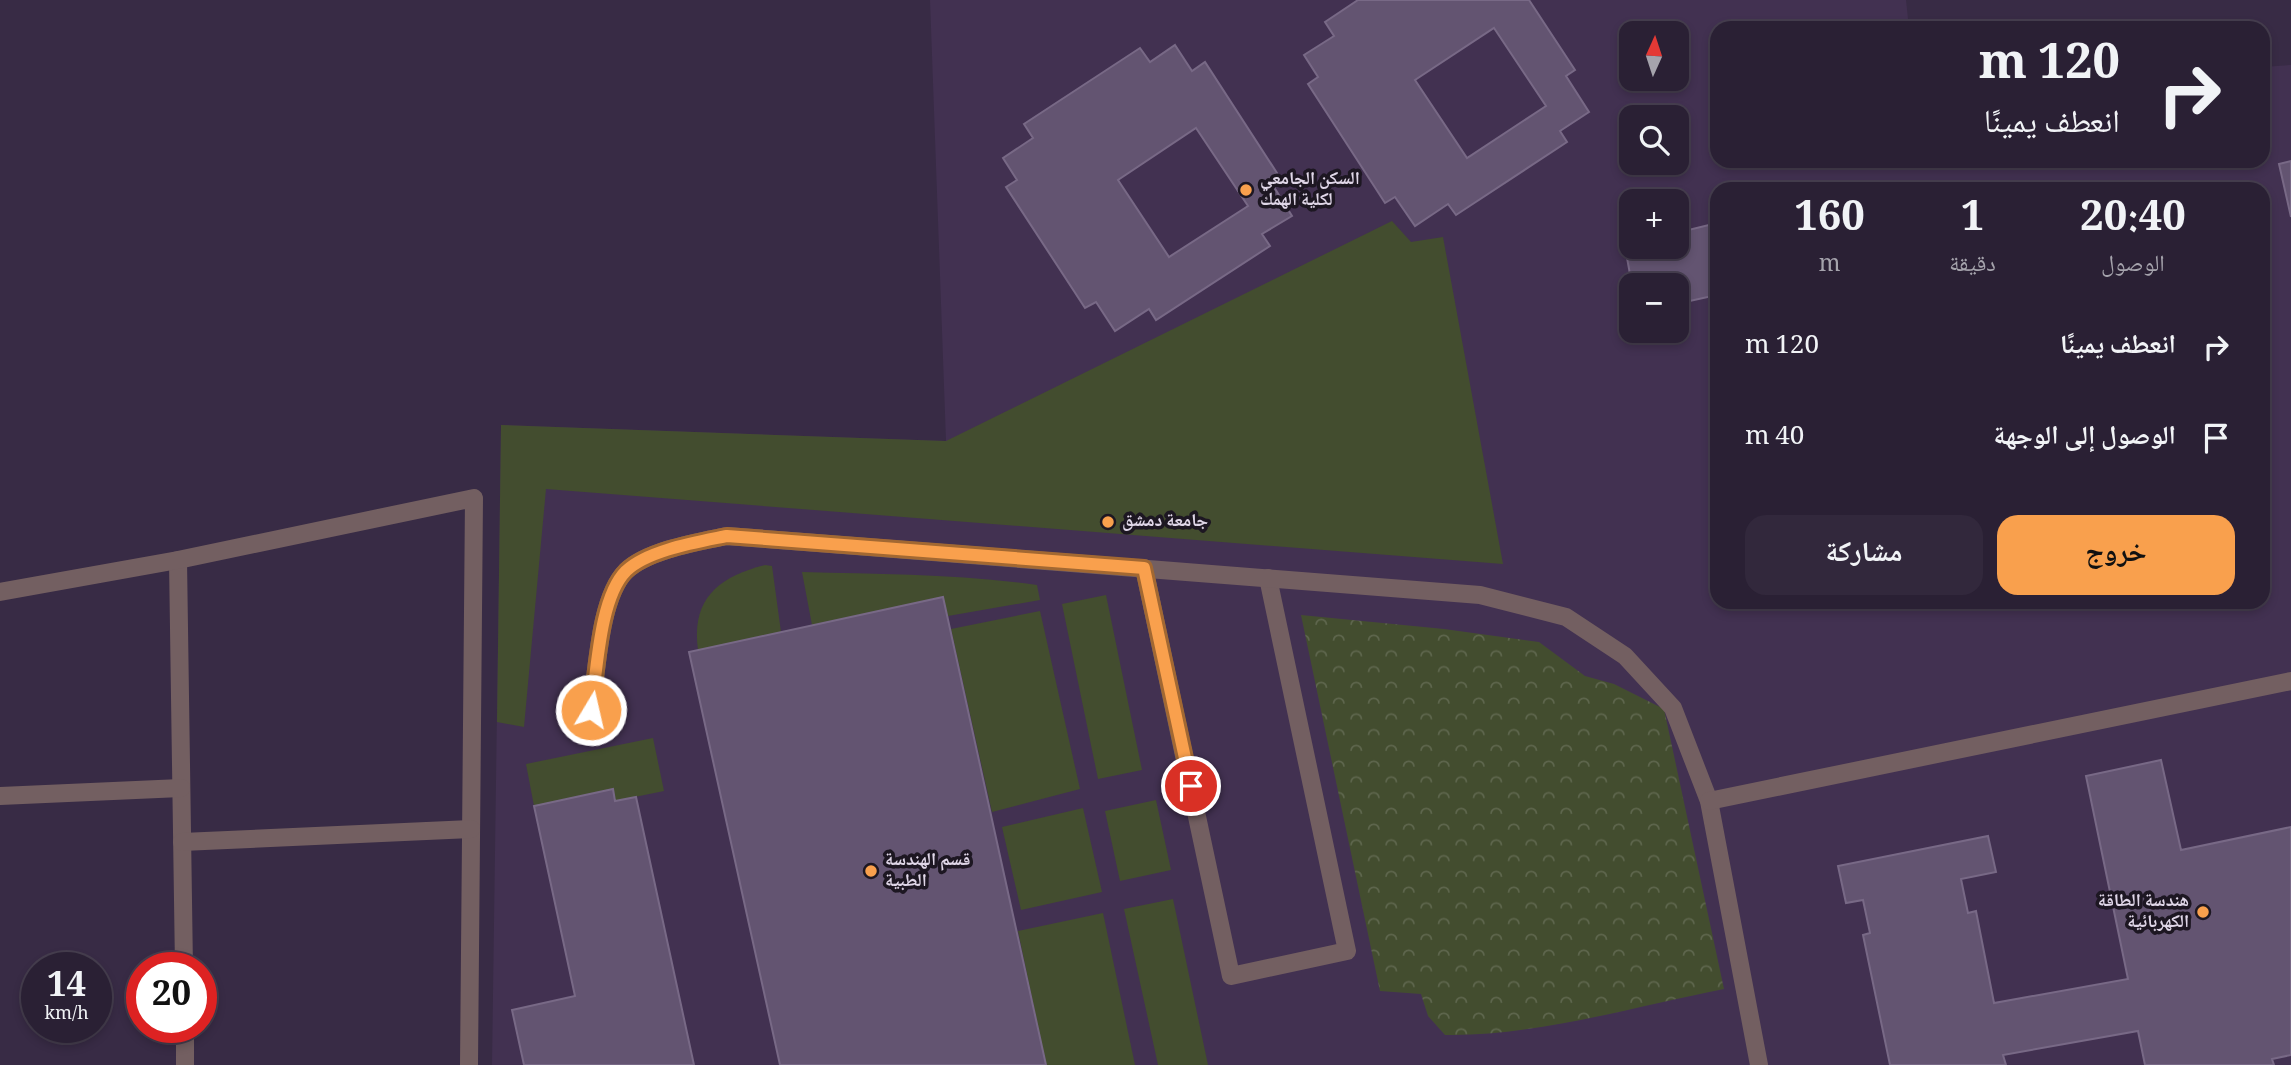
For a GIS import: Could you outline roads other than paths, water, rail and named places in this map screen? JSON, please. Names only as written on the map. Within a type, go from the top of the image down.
[{"type":"street","points":[[0,592],[178,560],[474,498],[469,1065]]},
{"type":"street","points":[[591,710],[608,603],[626,571],[666,550],[727,536],[1480,595],[1566,617],[1625,656],[1673,708],[1709,801],[1759,1065]]},
{"type":"street","points":[[178,560],[184,952]]},
{"type":"street","points":[[1144,568],[1231,975],[1347,951],[1268,578]]},
{"type":"street","points":[[1709,801],[2291,681]]},
{"type":"street","points":[[0,796],[181,788]]},
{"type":"street","points":[[182,842],[471,830]]},
{"type":"street","points":[[185,1043],[185,1065]]},
{"type":"place","name":"السكن الجامعي لكلية الهمك","points":[[1246,190]]},
{"type":"place","name":"جامعة دمشق","points":[[1108,522]]},
{"type":"place","name":"قسم الهندسة الطبية","points":[[871,871]]},
{"type":"place","name":"هندسة الطاقة الكهربائية","points":[[2203,912]]}]
